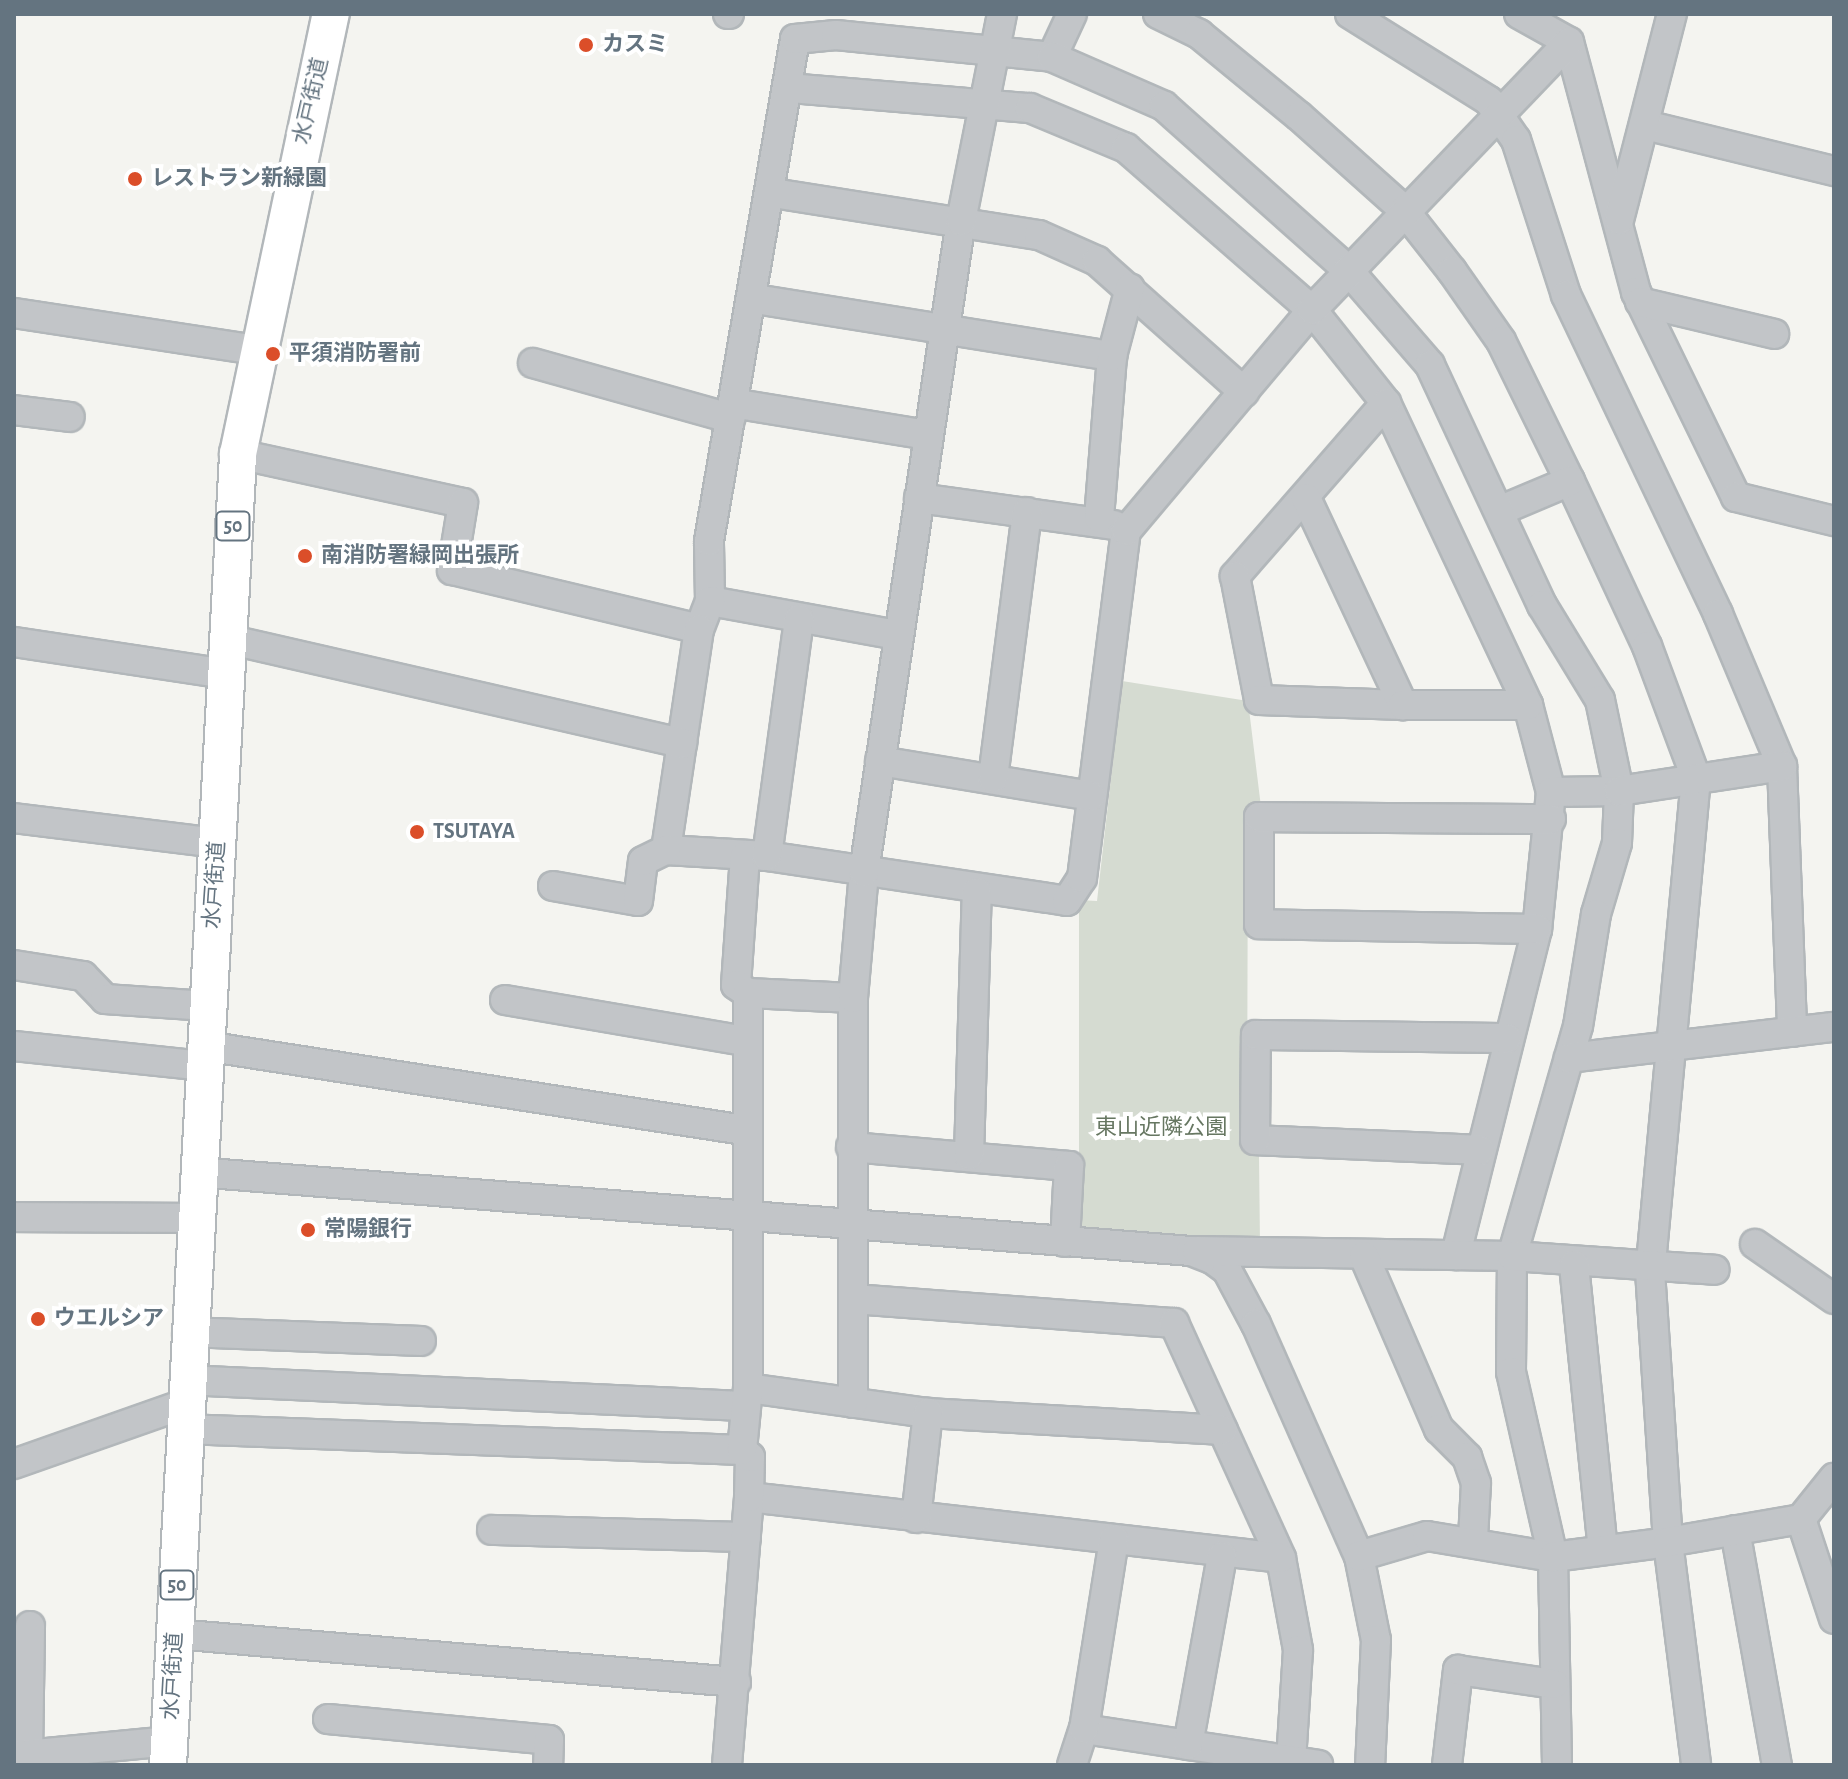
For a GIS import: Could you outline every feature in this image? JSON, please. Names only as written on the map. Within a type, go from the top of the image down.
[{"type":"main road","name":"水戸街道","points":[[168,1753],[193,1218],[218,843],[238,454],[256,350],[331,14]]},
{"type":"street","points":[[853,1403],[853,998],[864,872],[961,221],[1002,14]]},
{"type":"street","points":[[1052,57],[1072,14]]},
{"type":"street","points":[[1158,14],[1236,62],[1404,210],[1501,341],[1647,646],[1696,778],[1675,1047],[1650,1271],[1668,1542],[1696,1765]]},
{"type":"street","points":[[1350,14],[1503,113],[1566,295],[1782,766],[1792,1032]]},
{"type":"street","points":[[1519,14],[1555,28]]},
{"type":"street","points":[[1619,220],[1672,14]]},
{"type":"street","points":[[553,886],[638,901],[643,861],[666,850],[756,856],[977,892],[1067,901],[1082,878],[1126,531],[1348,270],[1503,113],[1555,28]]},
{"type":"street","points":[[1555,28],[1619,220],[1640,302],[1736,497],[1834,521]]},
{"type":"street","points":[[666,850],[699,629],[710,601],[709,541],[755,299],[790,88],[795,39],[836,35],[1052,57],[1164,106],[1348,270],[1430,365],[1542,605],[1600,700],[1619,791],[1617,843],[1569,1058],[1512,1256],[1511,1372],[1553,1557],[1557,1765]]},
{"type":"street","points":[[790,88],[1030,108],[1126,148],[1312,310],[1386,403],[1528,705],[1551,805],[1537,929],[1507,1038],[1456,1255]]},
{"type":"street","points":[[1645,125],[1834,171]]},
{"type":"street","points":[[773,193],[1039,235],[1097,261],[1244,392]]},
{"type":"street","points":[[1099,518],[1112,356],[1130,288]]},
{"type":"street","points":[[755,299],[1112,356]]},
{"type":"street","points":[[1640,302],[1774,334]]},
{"type":"street","points":[[14,313],[256,350]]},
{"type":"street","points":[[533,363],[734,411],[927,435]]},
{"type":"street","points":[[1386,403],[1235,576],[1259,700],[1528,705]]},
{"type":"street","points":[[14,410],[70,417]]},
{"type":"street","points":[[238,454],[463,503],[452,570],[699,629]]},
{"type":"street","points":[[1499,511],[1570,481]]},
{"type":"street","points":[[919,498],[1099,518],[1126,531]]},
{"type":"street","points":[[1306,498],[1403,705]]},
{"type":"street","points":[[993,778],[1027,512]]},
{"type":"street","points":[[710,601],[897,635]]},
{"type":"street","points":[[799,619],[736,985],[748,993],[853,998]]},
{"type":"street","points":[[14,642],[226,656],[682,743]]},
{"type":"street","points":[[880,761],[1091,796]]},
{"type":"street","points":[[1537,929],[1259,924],[1259,817],[1551,805],[1696,778],[1782,766]]},
{"type":"street","points":[[14,818],[218,843]]},
{"type":"street","points":[[969,1155],[977,892]]},
{"type":"street","points":[[14,965],[83,976],[105,999],[207,1006]]},
{"type":"street","points":[[742,1450],[748,1215],[744,1130],[748,993]]},
{"type":"street","points":[[505,1000],[746,1041]]},
{"type":"street","points":[[1569,1058],[1834,1027]]},
{"type":"street","points":[[1480,1150],[1255,1140],[1256,1035],[1507,1038]]},
{"type":"street","points":[[14,1046],[204,1056],[744,1130]]},
{"type":"street","points":[[851,1147],[1069,1166],[1065,1242]]},
{"type":"street","points":[[196,1172],[1191,1251],[1512,1256],[1650,1271],[1715,1270]]},
{"type":"street","points":[[14,1217],[193,1218]]},
{"type":"street","points":[[1755,1244],[1834,1299]]},
{"type":"street","points":[[1191,1251],[1227,1270],[1236,1286],[1359,1556],[1376,1640],[1370,1765]]},
{"type":"street","points":[[1364,1256],[1439,1429],[1467,1457],[1476,1483],[1473,1539]]},
{"type":"street","points":[[1574,1265],[1603,1550]]},
{"type":"street","points":[[854,1299],[1174,1323],[1281,1558],[1298,1650],[1304,1763],[1084,1729]]},
{"type":"street","points":[[187,1332],[421,1341]]},
{"type":"street","points":[[14,1464],[184,1404],[745,1397],[853,1403],[928,1413],[1223,1430]]},
{"type":"street","points":[[184,1404],[742,1450],[750,1457],[749,1497],[727,1765]]},
{"type":"street","points":[[916,1518],[928,1413]]},
{"type":"street","points":[[1834,1478],[1817,1512],[1834,1619]]},
{"type":"street","points":[[749,1497],[1114,1539],[1222,1556],[1281,1558]]},
{"type":"street","points":[[1359,1556],[1427,1536],[1473,1539],[1553,1557],[1668,1542],[1817,1512]]},
{"type":"street","points":[[492,1530],[746,1537]]},
{"type":"street","points":[[1735,1530],[1777,1765]]},
{"type":"street","points":[[1072,1765],[1084,1729],[1114,1539]]},
{"type":"street","points":[[1188,1745],[1222,1556]]},
{"type":"street","points":[[30,1626],[21,1755],[168,1753]]},
{"type":"street","points":[[175,1634],[736,1682]]},
{"type":"street","points":[[1447,1765],[1458,1670],[1554,1684]]},
{"type":"street","points":[[328,1719],[549,1740],[548,1765]]},
{"type":"green space","name":"東山近隣公園","points":[[1122,681],[1248,701],[1261,807],[1248,805],[1247,1153],[1259,1156],[1260,1245],[1088,1233],[1079,1225],[1079,900],[1097,901]]},
{"type":"place","name":"カスミ","points":[[586,45]]},
{"type":"place","name":"レストラン新緑園","points":[[135,179]]},
{"type":"place","name":"平須消防署前","points":[[273,354]]},
{"type":"place","name":"南消防署緑岡出張所","points":[[305,556]]},
{"type":"place","name":"TSUTAYA","points":[[417,832]]},
{"type":"place","name":"常陽銀行","points":[[308,1230]]},
{"type":"place","name":"ウエルシア","points":[[38,1319]]}]
